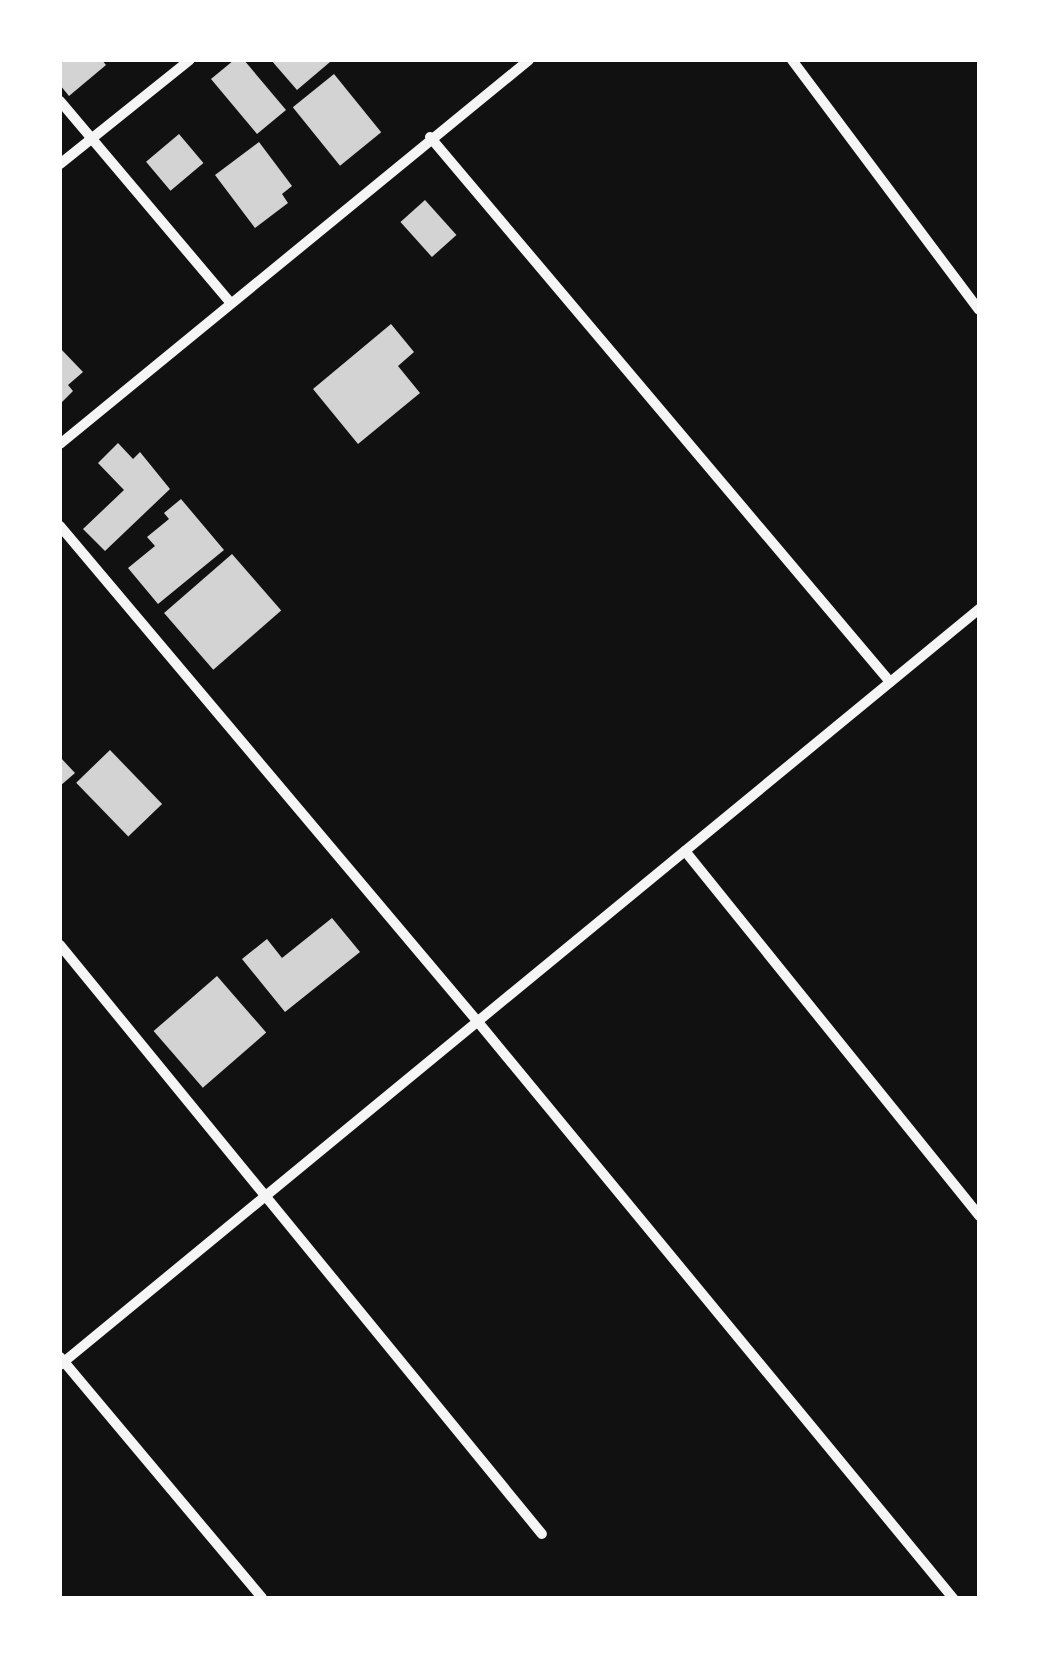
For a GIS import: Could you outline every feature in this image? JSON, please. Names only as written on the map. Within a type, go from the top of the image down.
[{"type":"street","points":[[60,164],[190,60]]},
{"type":"street","points":[[60,444],[430,136],[529,60]]},
{"type":"street","points":[[792,60],[979,310]]},
{"type":"street","points":[[60,102],[230,302]]},
{"type":"street","points":[[430,136],[890,682]]},
{"type":"street","points":[[60,526],[478,1022],[952,1598]]},
{"type":"street","points":[[262,1598],[61,1362],[979,609]]},
{"type":"street","points":[[685,851],[979,1216]]},
{"type":"street","points":[[60,946],[268,1195],[542,1534]]},
{"type":"building","points":[[60,60],[102,60],[106,65],[69,96],[60,85]]},
{"type":"building","points":[[234,60],[244,60],[286,110],[257,134],[211,79]]},
{"type":"building","points":[[271,60],[328,60],[330,62],[297,90]]},
{"type":"building","points":[[334,74],[381,132],[340,166],[293,107]]},
{"type":"building","points":[[179,134],[203,163],[170,191],[146,162]]},
{"type":"building","points":[[259,142],[292,186],[282,194],[288,203],[255,228],[215,175]]},
{"type":"building","points":[[425,200],[456,235],[432,257],[400,222]]},
{"type":"building","points":[[391,324],[414,352],[398,366],[420,393],[358,444],[313,389]]},
{"type":"building","points":[[60,348],[83,372],[68,385],[73,391],[60,404]]},
{"type":"building","points":[[118,443],[133,459],[140,452],[170,489],[105,551],[83,529],[124,490],[98,463]]},
{"type":"building","points":[[181,499],[224,550],[158,604],[128,568],[155,546],[147,537],[169,519],[164,513]]},
{"type":"building","points":[[232,554],[281,611],[213,670],[164,613]]},
{"type":"building","points":[[110,750],[162,804],[128,837],[76,783]]},
{"type":"building","points":[[60,757],[75,773],[60,786]]},
{"type":"building","points":[[332,918],[360,952],[285,1012],[242,959],[267,939],[282,958]]},
{"type":"building","points":[[217,976],[266,1033],[203,1088],[154,1031]]}]
